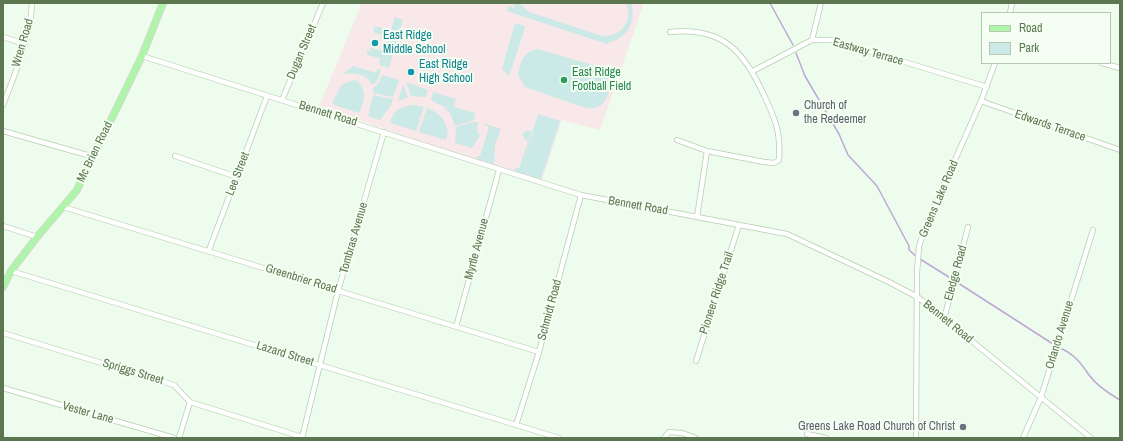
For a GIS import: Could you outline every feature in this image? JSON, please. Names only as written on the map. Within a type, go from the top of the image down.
[{"type":"main road","name":"Mc Brien Road","points":[[3,287],[11,271],[36,237],[77,190],[142,56],[163,3]]},
{"type":"street","name":"Wren Road","points":[[3,105],[25,44],[29,28],[32,3]]},
{"type":"street","name":"Dugan Street","points":[[282,100],[323,3]]},
{"type":"street","points":[[812,40],[821,3]]},
{"type":"street","points":[[670,32],[690,30],[720,39],[741,54],[753,71],[772,112],[780,134],[779,160],[774,163],[764,162],[707,151],[677,140]]},
{"type":"street","points":[[3,37],[25,44]]},
{"type":"street","name":"Eastway Terrace","points":[[753,71],[812,40],[832,40],[987,87]]},
{"type":"street","name":"Bennett Road","points":[[142,56],[582,195],[787,234],[889,282],[919,298],[1091,438]]},
{"type":"street","name":"Greens Lake Road","points":[[916,438],[919,298],[918,267],[924,230],[987,87],[995,64]]},
{"type":"street","points":[[1106,64],[1120,68]]},
{"type":"street","name":"Lee Street","points":[[209,250],[238,177],[267,96]]},
{"type":"street","name":"Edwards Terrace","points":[[981,101],[1120,150]]},
{"type":"street","points":[[3,131],[94,157]]},
{"type":"street","name":"Tombras Avenue","points":[[302,438],[338,291],[384,132]]},
{"type":"street","points":[[697,216],[707,151]]},
{"type":"street","points":[[175,156],[238,177]]},
{"type":"street","name":"Myrtle Avenue","points":[[456,327],[499,170]]},
{"type":"street","name":"Schmidt Road","points":[[516,425],[539,352],[582,195]]},
{"type":"street","name":"Greenbrier Road","points":[[63,207],[209,250],[539,352]]},
{"type":"street","name":"Pioneer Ridge Trail","points":[[696,361],[739,225]]},
{"type":"street","points":[[3,226],[36,237]]},
{"type":"street","name":"Eledge Road","points":[[944,319],[968,227]]},
{"type":"street","name":"Orlando Avenue","points":[[1023,438],[1041,397],[1093,230]]},
{"type":"street","name":"Lazard Street","points":[[11,271],[559,438]]},
{"type":"street","name":"Spriggs Street","points":[[3,333],[174,385],[190,402],[302,438]]},
{"type":"street","name":"Vester Lane","points":[[3,388],[174,438]]},
{"type":"street","points":[[178,438],[190,402]]},
{"type":"street","points":[[664,438],[670,432],[682,433],[696,438]]},
{"type":"street","points":[[807,434],[826,438]]},
{"type":"shaded area","points":[[362,3],[644,3],[600,130],[562,120],[542,180],[477,161],[319,106]]},
{"type":"green space","points":[[513,3],[519,3],[529,12],[602,36],[615,34],[624,27],[628,16],[626,3],[631,3],[633,13],[630,27],[627,31],[616,40],[607,44],[507,11],[508,6],[515,8]]},
{"type":"green space","points":[[395,17],[403,20],[389,68],[379,65],[380,58],[367,55],[367,50],[370,51],[371,48],[387,52],[391,38],[373,32],[375,26],[391,30]]},
{"type":"green space","points":[[515,23],[524,26],[525,28],[509,76],[502,69]]},
{"type":"green space","name":"East Ridge Football Field","points":[[538,49],[599,67],[605,72],[608,79],[608,94],[605,100],[594,108],[586,108],[525,87],[518,75],[520,66],[529,52]]},
{"type":"green space","points":[[353,66],[376,73],[377,69],[381,70],[377,81],[372,85],[364,76],[356,74],[343,74]]},
{"type":"green space","points":[[382,75],[399,80],[393,97],[373,93],[373,88],[379,83]]},
{"type":"green space","points":[[354,80],[362,86],[364,95],[363,104],[359,113],[332,104],[341,85]]},
{"type":"green space","points":[[406,82],[428,90],[426,97],[411,96]]},
{"type":"green space","points":[[403,85],[408,97],[398,101]]},
{"type":"green space","points":[[433,92],[456,99],[455,104],[444,107],[431,100]]},
{"type":"green space","points":[[373,95],[393,99],[391,105],[380,120],[368,116]]},
{"type":"green space","points":[[454,104],[454,107],[475,113],[474,120],[455,126],[450,113],[444,108]]},
{"type":"green space","points":[[414,105],[424,107],[420,118],[417,118],[420,120],[416,131],[391,123],[391,119],[395,112],[406,106]]},
{"type":"green space","points":[[427,108],[432,110],[444,120],[447,130],[446,140],[419,132],[422,121],[426,120],[423,119]]},
{"type":"green space","points":[[538,114],[560,121],[541,179],[515,171],[515,168],[519,168],[528,142],[524,139],[523,134],[525,131],[532,131],[523,164]]},
{"type":"green space","points":[[472,122],[478,122],[477,131],[480,136],[472,148],[455,143],[456,127]]},
{"type":"green space","points":[[482,123],[501,129],[495,144],[494,164],[477,159],[477,156],[480,156],[489,127]]},
{"type":"waterway","points":[[770,3],[793,45]]},
{"type":"waterway","points":[[796,53],[805,76],[839,134],[848,155],[877,186],[909,246],[909,250],[917,257]]},
{"type":"waterway","points":[[920,259],[952,279]]},
{"type":"waterway","points":[[955,281],[1053,344]]},
{"type":"waterway","points":[[1060,348],[1077,359],[1099,386],[1120,400]]},
{"type":"place","name":"East Ridge Middle School","points":[[375,43]]},
{"type":"place","name":"East Ridge High School","points":[[411,72]]},
{"type":"place","name":"East Ridge Football Field","points":[[564,80]]},
{"type":"place","name":"Church of the Redeemer","points":[[796,113]]},
{"type":"place","name":"Greens Lake Road Church of Christ","points":[[963,427]]}]
